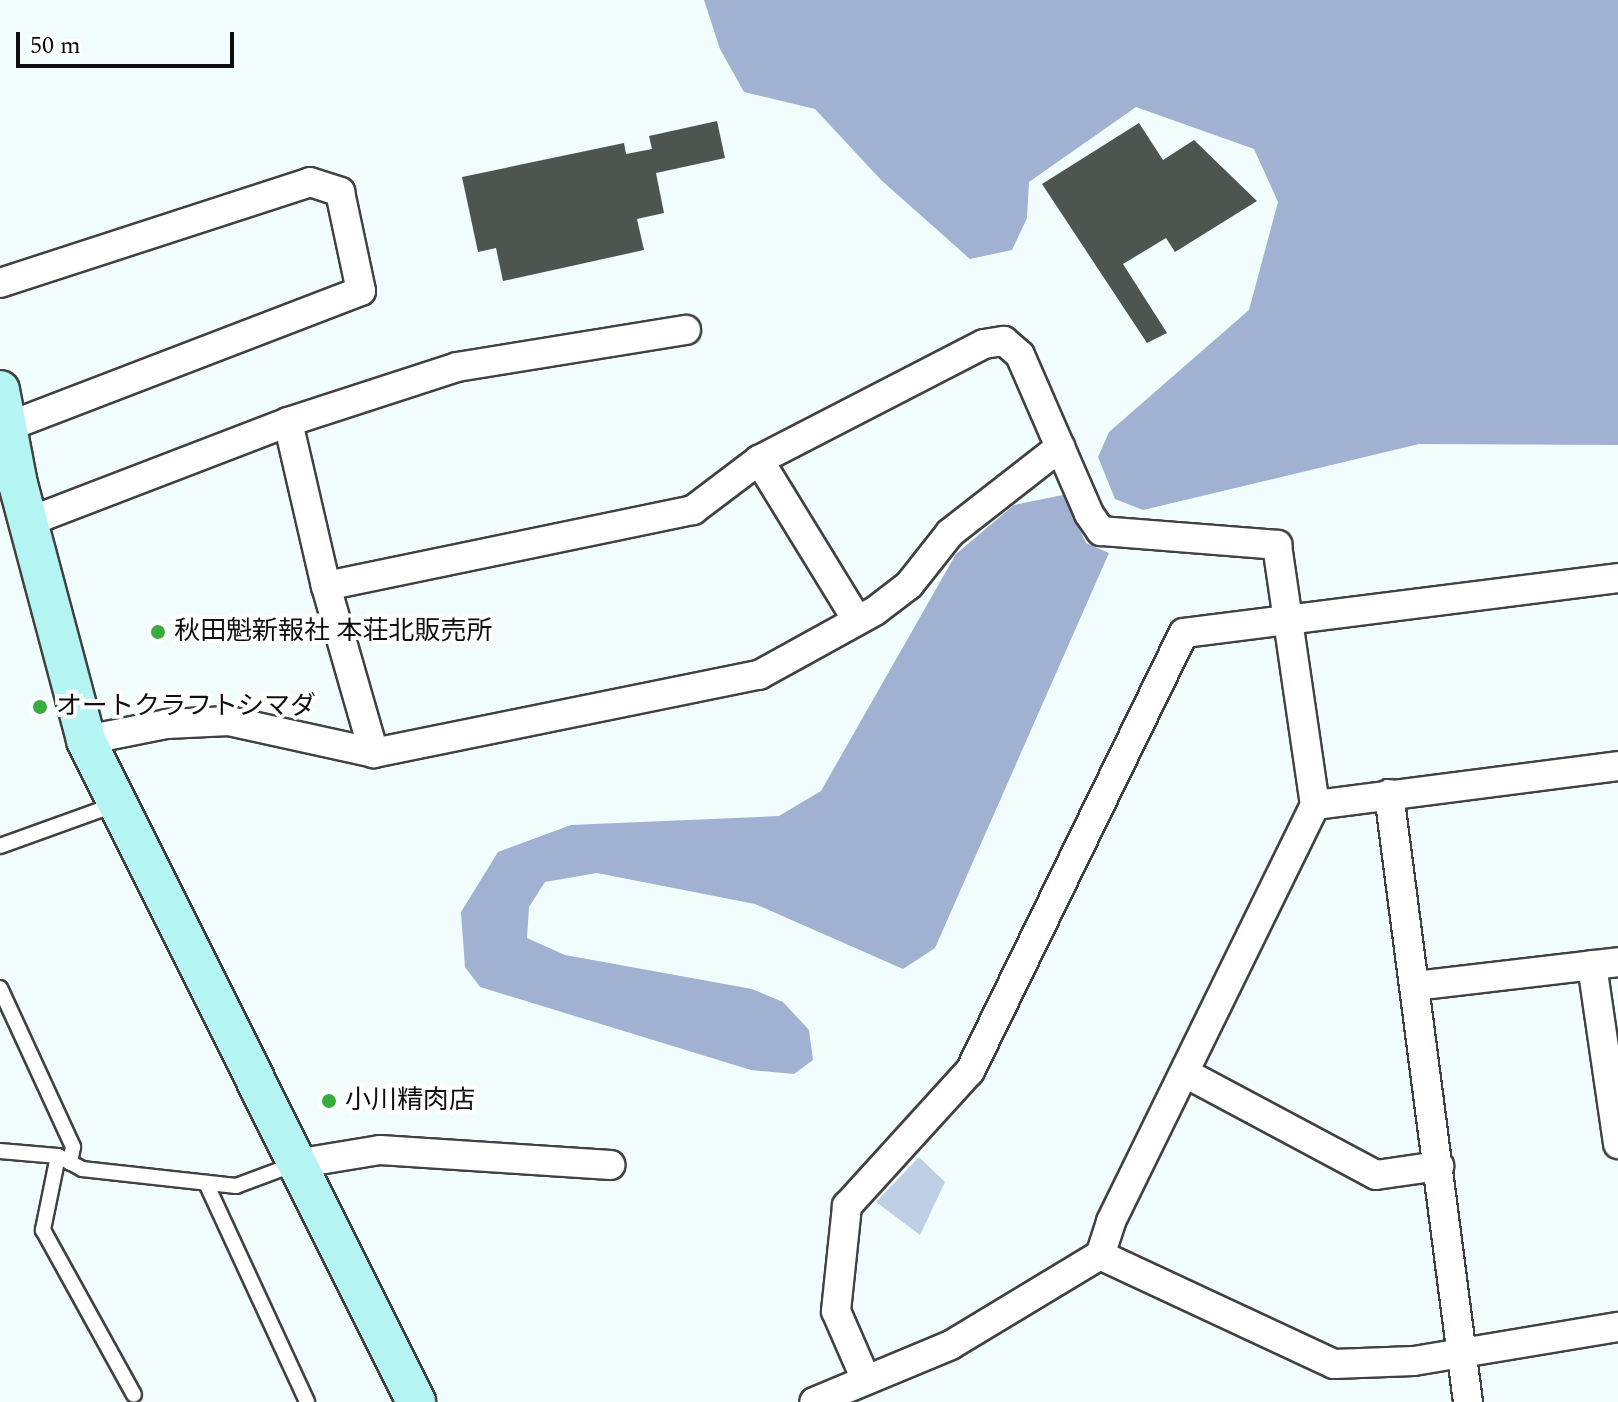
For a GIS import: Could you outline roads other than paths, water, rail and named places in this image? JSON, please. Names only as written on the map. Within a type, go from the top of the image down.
[{"type":"street","points":[[0,283],[310,182],[340,192],[361,291],[7,427]]},
{"type":"street","points":[[28,522],[288,422],[457,367],[686,330]]},
{"type":"street","points":[[326,586],[693,510],[759,460],[984,344],[1004,341],[1020,355],[1101,531],[1277,545],[1315,805],[1187,1074],[1111,1222],[1100,1255],[951,1345],[814,1402]]},
{"type":"street","points":[[0,390],[28,522],[86,740],[114,805],[416,1402]]},
{"type":"street","points":[[288,422],[326,586],[374,753]]},
{"type":"street","points":[[86,740],[167,724],[229,721],[374,753],[759,675],[857,620],[909,585],[950,533],[998,490],[1060,447]]},
{"type":"street","points":[[759,460],[857,620]]},
{"type":"street","points":[[866,1380],[836,1311],[847,1206],[970,1071],[1184,633],[1618,578]]},
{"type":"street","points":[[1315,805],[1618,766]]},
{"type":"street","points":[[1389,794],[1468,1402]]},
{"type":"street","points":[[1415,986],[1605,964],[1618,1144]]},
{"type":"street","points":[[1187,1074],[1376,1175],[1439,1166]]},
{"type":"street","points":[[295,1164],[380,1150],[611,1165]]},
{"type":"street","points":[[1100,1255],[1334,1364],[1460,1353],[1618,1327]]},
{"type":"lane","points":[[0,846],[114,805]]},
{"type":"lane","points":[[0,988],[73,1147],[64,1159],[43,1230],[134,1395]]},
{"type":"lane","points":[[0,1151],[64,1159],[82,1169],[236,1186],[295,1164]]},
{"type":"lane","points":[[206,1183],[307,1402]]},
{"type":"place","name":"秋田魁新報社 本荘北販売所","points":[[158,632]]},
{"type":"place","name":"オートクラフトシマダ","points":[[40,707]]},
{"type":"place","name":"小川精肉店","points":[[329,1101]]}]
